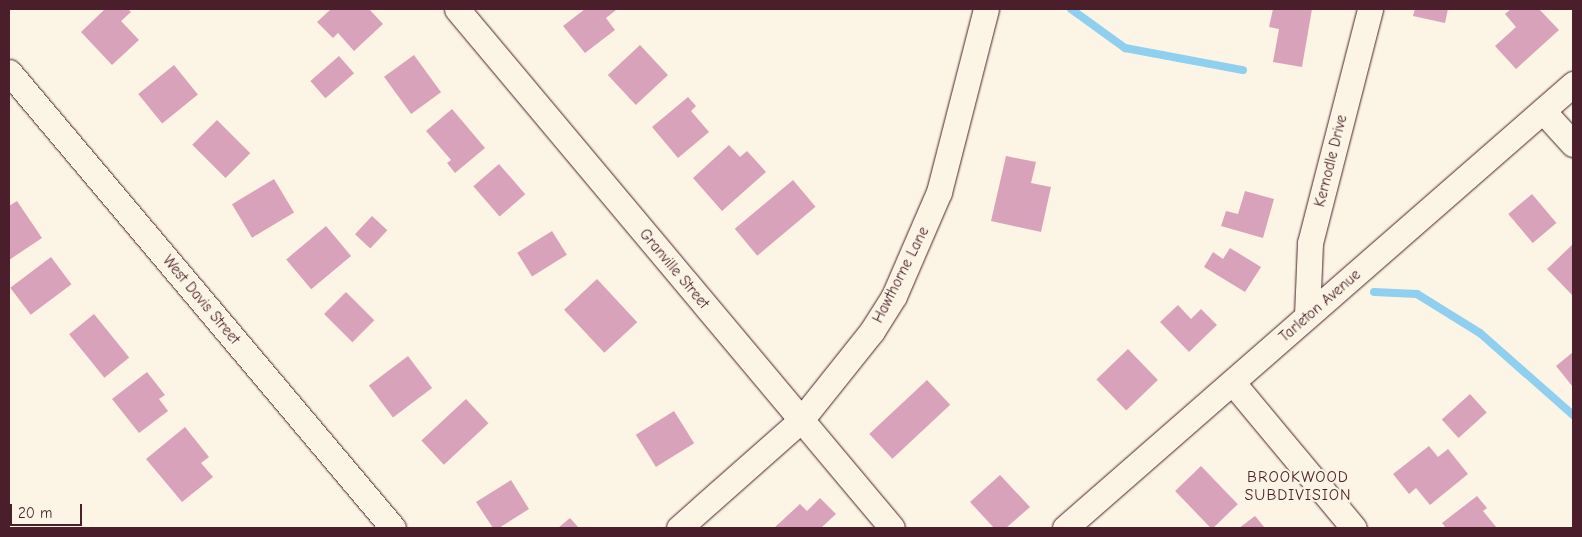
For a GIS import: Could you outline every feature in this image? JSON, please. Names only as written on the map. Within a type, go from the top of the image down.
[{"type":"street","name":"Granville Street","points":[[457,9],[892,528]]},
{"type":"street","name":"Hawthorne Lane","points":[[680,528],[801,420],[872,331],[894,296],[923,234],[939,192],[962,113],[986,9]]},
{"type":"street","name":"Kernodle Drive","points":[[1308,315],[1310,243],[1370,9]]},
{"type":"street","name":"West Davis Street","points":[[9,72],[393,528]]},
{"type":"street","name":"Tarleton Avenue","points":[[1066,528],[1573,84]]},
{"type":"street","points":[[1543,110],[1573,144]]},
{"type":"street","points":[[1233,383],[1354,528]]},
{"type":"building","points":[[105,9],[128,9],[131,12],[121,21],[139,40],[112,65],[81,32]]},
{"type":"building","points":[[331,9],[369,9],[383,24],[354,51],[338,33],[333,38],[317,22]]},
{"type":"building","points":[[585,9],[616,10],[606,18],[615,30],[585,53],[563,26]]},
{"type":"building","points":[[1273,9],[1312,9],[1302,67],[1273,62],[1279,29],[1269,27]]},
{"type":"building","points":[[1415,9],[1448,9],[1445,23],[1413,16]]},
{"type":"building","points":[[1511,9],[1539,9],[1559,30],[1516,69],[1495,46],[1516,27],[1505,14]]},
{"type":"building","points":[[640,45],[668,75],[636,105],[608,75]]},
{"type":"building","points":[[414,55],[441,92],[411,114],[384,77]]},
{"type":"building","points":[[339,56],[354,73],[325,98],[310,81]]},
{"type":"building","points":[[174,65],[198,95],[162,123],[138,94]]},
{"type":"building","points":[[688,97],[696,106],[691,111],[709,132],[678,158],[652,127]]},
{"type":"building","points":[[452,109],[485,148],[455,173],[447,163],[451,160],[426,131]]},
{"type":"building","points":[[217,120],[250,153],[225,178],[192,145]]},
{"type":"building","points":[[729,145],[740,157],[747,151],[766,172],[722,211],[693,178]]},
{"type":"building","points":[[1006,156],[1036,162],[1031,183],[1051,187],[1041,232],[991,221]]},
{"type":"building","points":[[499,164],[525,194],[500,216],[473,186]]},
{"type":"building","points":[[274,179],[294,212],[252,238],[232,204]]},
{"type":"building","points":[[793,180],[815,207],[757,256],[735,229]]},
{"type":"building","points":[[1245,191],[1274,199],[1263,238],[1221,226],[1226,211],[1238,214]]},
{"type":"building","points":[[1532,194],[1556,223],[1533,243],[1508,214]]},
{"type":"building","points":[[17,201],[42,238],[9,260],[9,206]]},
{"type":"building","points":[[372,216],[387,230],[370,249],[355,234]]},
{"type":"building","points":[[326,226],[351,256],[311,289],[286,259]]},
{"type":"building","points":[[552,231],[567,255],[532,276],[517,253]]},
{"type":"building","points":[[1573,244],[1573,296],[1547,269]]},
{"type":"building","points":[[1230,248],[1261,267],[1245,292],[1204,267],[1213,252],[1223,259]]},
{"type":"building","points":[[51,257],[71,284],[31,315],[10,288]]},
{"type":"building","points":[[597,279],[637,322],[604,353],[564,310]]},
{"type":"building","points":[[346,292],[374,320],[352,342],[324,314]]},
{"type":"building","points":[[1178,305],[1191,319],[1201,309],[1217,325],[1189,352],[1160,322]]},
{"type":"building","points":[[94,314],[129,358],[104,378],[69,334]]},
{"type":"building","points":[[1128,349],[1158,380],[1126,410],[1096,380]]},
{"type":"building","points":[[1573,352],[1573,387],[1556,366]]},
{"type":"building","points":[[408,356],[432,388],[393,417],[369,385]]},
{"type":"building","points":[[147,372],[165,395],[159,399],[168,411],[139,433],[112,399]]},
{"type":"building","points":[[927,380],[950,405],[892,459],[869,434]]},
{"type":"building","points":[[1470,394],[1487,413],[1458,438],[1442,419]]},
{"type":"building","points":[[466,399],[489,423],[444,465],[421,441]]},
{"type":"building","points":[[674,411],[694,443],[656,467],[636,435]]},
{"type":"building","points":[[185,427],[209,457],[201,463],[213,477],[182,502],[146,459]]},
{"type":"building","points":[[1429,446],[1438,457],[1448,449],[1468,474],[1430,505],[1416,488],[1409,494],[1393,474]]},
{"type":"building","points":[[1201,466],[1238,504],[1213,528],[1211,528],[1175,491]]},
{"type":"building","points":[[1000,475],[1030,507],[1006,528],[994,528],[970,502]]},
{"type":"building","points":[[511,480],[529,509],[499,528],[493,528],[476,502]]},
{"type":"building","points":[[1477,496],[1487,508],[1483,511],[1497,528],[1446,528],[1442,523]]},
{"type":"building","points":[[820,498],[836,514],[821,528],[774,528],[800,504],[807,511]]},
{"type":"building","points":[[1255,516],[1265,528],[1239,528]]},
{"type":"building","points":[[570,518],[579,528],[558,528]]},
{"type":"waterway","points":[[1071,9],[1125,48],[1243,70]]},
{"type":"waterway","points":[[1374,292],[1417,294],[1480,333],[1573,415]]},
{"type":"district","name":"BROOKWOOD SUBDIVISION","points":[[1298,486]]}]
